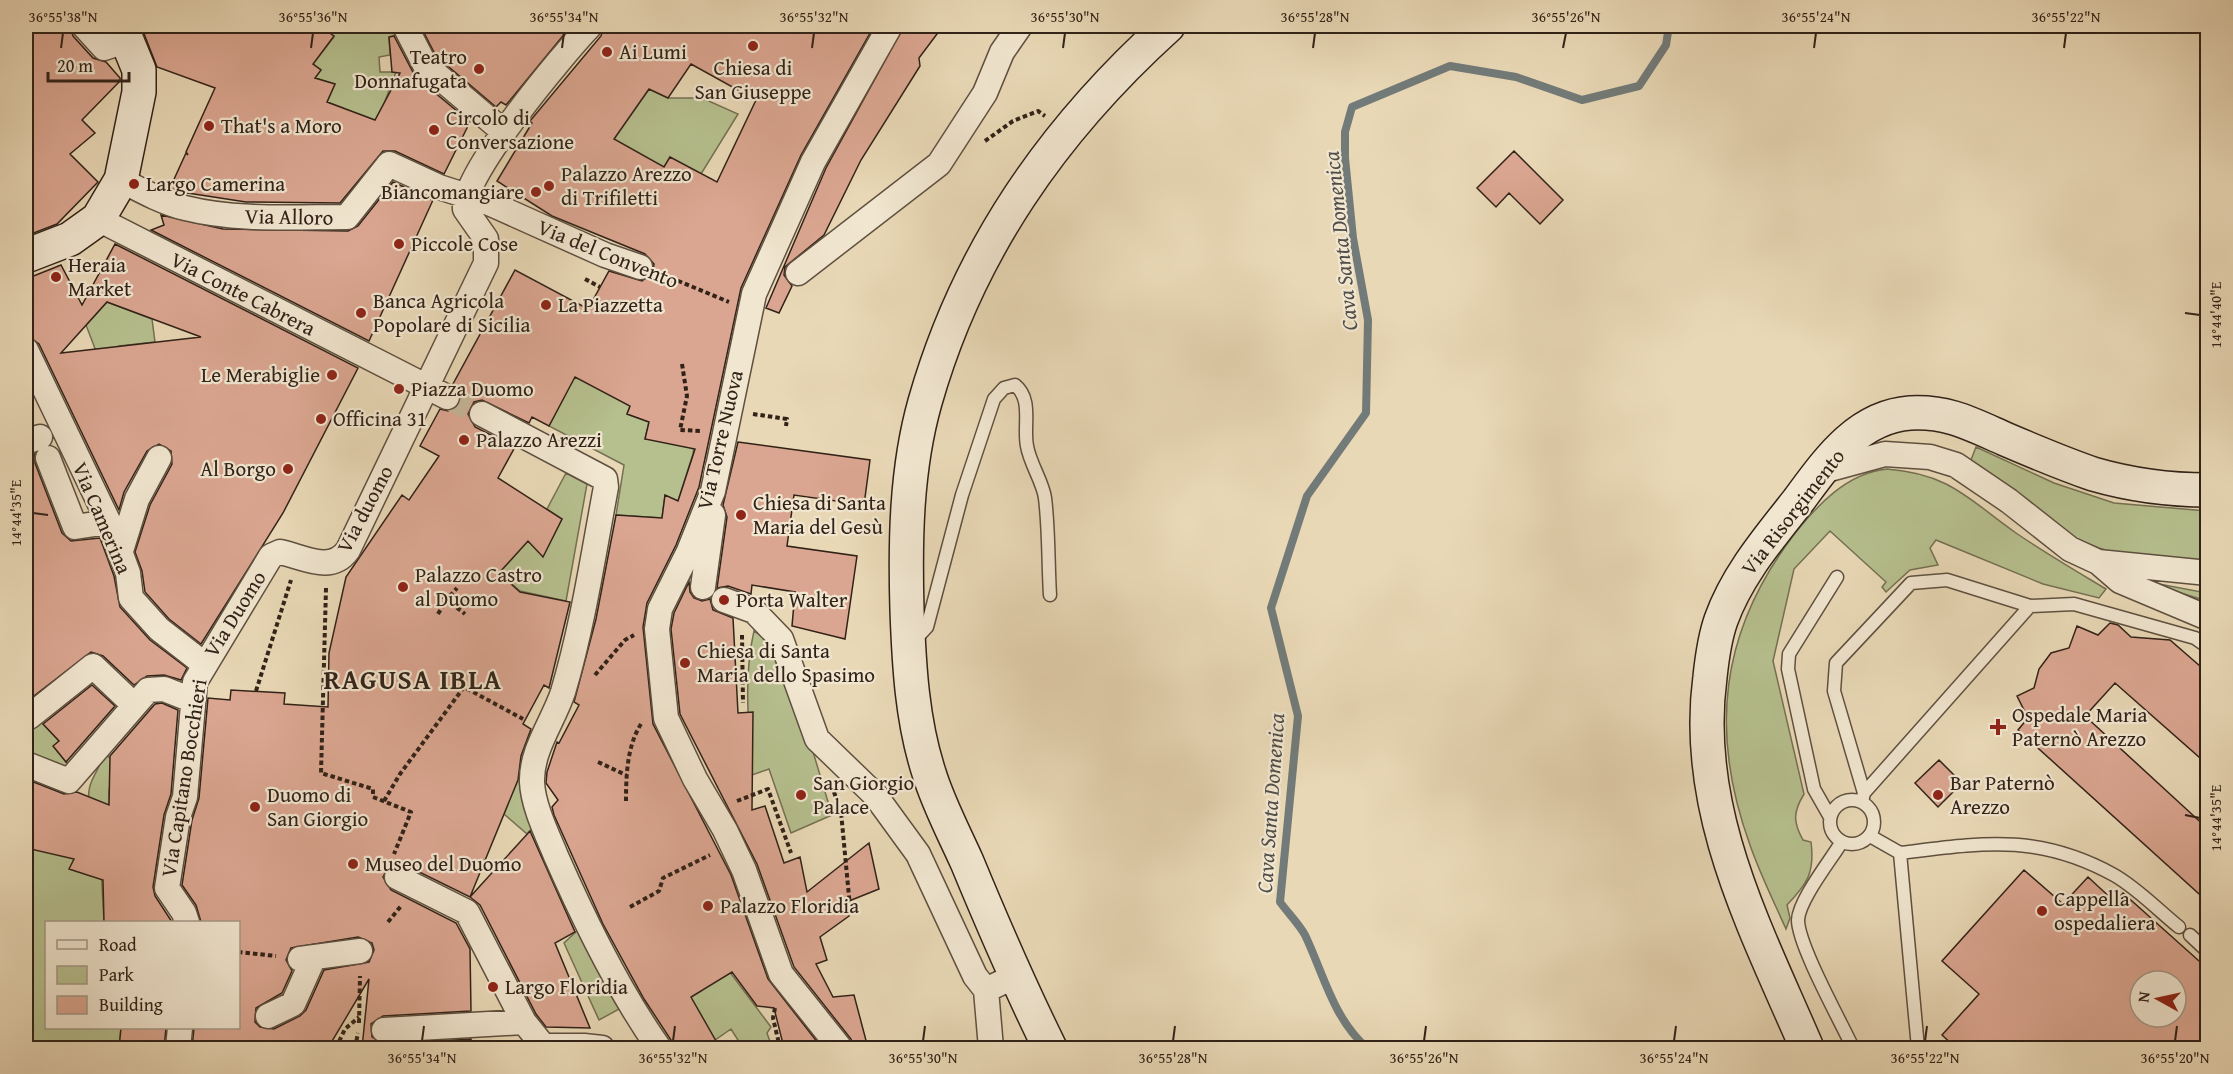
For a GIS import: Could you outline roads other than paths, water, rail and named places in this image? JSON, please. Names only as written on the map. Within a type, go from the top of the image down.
[{"type":"street","points":[[26,274],[64,249],[111,226],[139,92],[129,45],[104,48],[84,26]]},
{"type":"street","points":[[405,26],[425,65],[504,132]]},
{"type":"street","points":[[437,392],[488,256],[486,239],[465,209],[466,196],[504,132],[590,26]]},
{"type":"street","name":"Via Torre Nuova","points":[[840,1048],[781,974],[744,870],[695,779],[666,718],[657,629],[660,609],[689,551],[713,491],[754,294],[813,162],[890,26]]},
{"type":"street","points":[[798,273],[939,164],[985,93],[1002,52],[1020,26]]},
{"type":"street","points":[[1050,1048],[1015,976],[929,774],[915,713],[908,648],[905,550],[911,476],[925,403],[956,312],[991,242],[1052,148],[1127,62],[1168,26]]},
{"type":"street","name":"Via Alloro","points":[[121,180],[154,198],[184,208],[237,216],[347,218],[388,164],[438,187],[466,196]]},
{"type":"street","name":"Via del Convento","points":[[466,196],[605,255],[640,267]]},
{"type":"street","name":"Via Conte Cabrera","points":[[111,226],[437,392]]},
{"type":"street","points":[[26,256],[64,249]]},
{"type":"street","name":"Via Camerina","points":[[27,362],[108,522],[128,573],[131,598],[159,629],[204,664]]},
{"type":"street","name":"Via duomo","points":[[267,563],[271,556],[280,552],[328,563],[343,557],[437,392]]},
{"type":"street","name":"Via Risorgimento","points":[[1807,1048],[1738,888],[1718,825],[1705,747],[1707,698],[1721,620],[1746,569],[1819,472],[1856,433],[1871,423],[1889,416],[1930,413],[1958,417],[2092,473],[2143,486],[2208,490]]},
{"type":"street","points":[[482,414],[605,479],[606,487],[580,628],[562,694],[535,757],[532,783],[544,829],[570,888],[633,1008],[660,1048]]},
{"type":"street","points":[[38,446],[75,527],[108,522]]},
{"type":"street","points":[[1819,472],[1885,454],[1930,457],[1956,465],[2009,501],[2070,549],[2098,562],[2120,581],[2208,618]]},
{"type":"street","points":[[120,554],[137,499],[159,458]]},
{"type":"street","points":[[703,587],[714,508],[713,491]]},
{"type":"street","points":[[2098,562],[2208,573]]},
{"type":"street","name":"Via Duomo","points":[[204,664],[267,563]]},
{"type":"street","points":[[734,604],[764,619],[781,639],[817,740],[875,795],[918,854],[975,976],[986,990],[992,1048]]},
{"type":"street","name":"Via Capitano Bocchieri","points":[[187,921],[184,913],[167,888],[178,817],[185,797],[192,700],[195,682],[204,664]]},
{"type":"street","points":[[29,717],[93,666],[134,705]]},
{"type":"street","points":[[26,764],[69,781],[148,690],[164,689],[192,700]]},
{"type":"street","points":[[398,887],[467,912],[524,1022],[544,1047],[602,1048]]},
{"type":"street","points":[[268,1016],[293,1004],[307,958],[360,951]]},
{"type":"street","points":[[986,990],[1015,976]]},
{"type":"street","points":[[384,1030],[524,1022]]},
{"type":"street","points":[[178,1048],[180,1029]]},
{"type":"lane","points":[[908,648],[927,627],[962,495],[994,399],[1004,388],[1015,385],[1022,390],[1026,403],[1026,442],[1031,466],[1045,495],[1050,595]]},
{"type":"lane","points":[[1830,817],[1815,789],[1788,669],[1789,654],[1838,577]]},
{"type":"lane","points":[[2030,606],[1863,798],[1842,801],[1834,808],[1829,827],[1833,836],[1841,843],[1851,845],[1861,843],[1874,828],[1874,818],[1863,798],[1834,691],[1836,663],[1911,583],[1947,580],[2030,606],[2074,604],[2195,638],[2208,647]]},
{"type":"lane","points":[[1869,836],[1900,853],[1989,842],[2038,846],[2073,856],[2116,876],[2179,927]]},
{"type":"lane","points":[[1841,843],[1803,904],[1798,920],[1803,942],[1853,1048]]},
{"type":"lane","points":[[1900,853],[1918,1048]]},
{"type":"lane","points":[[2190,935],[2208,952]]},
{"type":"waterway","name":"Cava Santa Domenica","points":[[1367,1048],[1355,1036],[1337,1010],[1305,935],[1280,902],[1298,716],[1271,608],[1307,496],[1366,413],[1368,320],[1353,238],[1345,158],[1345,132],[1352,107],[1450,66],[1516,77],[1582,100],[1639,86],[1666,45],[1669,26]]},
{"type":"tunnel","points":[[447,397],[482,414]]},
{"type":"place","name":"Chiesa di San Giuseppe","points":[[753,46]]},
{"type":"place","name":"Ai Lumi","points":[[607,52]]},
{"type":"place","name":"Teatro Donnafugata","points":[[479,69]]},
{"type":"place","name":"That's a Moro","points":[[209,126]]},
{"type":"place","name":"Circolo di Conversazione","points":[[434,130]]},
{"type":"place","name":"Largo Camerina","points":[[134,184]]},
{"type":"place","name":"Palazzo Arezzo di Trifiletti","points":[[549,186]]},
{"type":"place","name":"Biancomangiare","points":[[536,192]]},
{"type":"place","name":"Piccole Cose","points":[[399,244]]},
{"type":"place","name":"Heraia Market","points":[[56,277]]},
{"type":"place","name":"La Piazzetta","points":[[546,305]]},
{"type":"place","name":"Banca Agricola Popolare di Sicilia","points":[[361,313]]},
{"type":"place","name":"Le Merabiglie","points":[[332,375]]},
{"type":"place","name":"Piazza Duomo","points":[[399,389]]},
{"type":"place","name":"Officina 31","points":[[321,419]]},
{"type":"place","name":"Palazzo Arezzi","points":[[464,440]]},
{"type":"place","name":"Al Borgo","points":[[288,469]]},
{"type":"place","name":"Chiesa di Santa Maria del Gesù","points":[[741,515]]},
{"type":"place","name":"Palazzo Castro al Duomo","points":[[403,587]]},
{"type":"place","name":"Porta Walter","points":[[724,600]]},
{"type":"place","name":"Chiesa di Santa Maria dello Spasimo","points":[[685,663]]},
{"type":"place","name":"Ospedale Maria Paternò Arezzo","points":[[1998,727]]},
{"type":"place","name":"San Giorgio Palace","points":[[801,795]]},
{"type":"place","name":"Bar Paternò Arezzo","points":[[1938,795]]},
{"type":"place","name":"Duomo di San Giorgio","points":[[255,807]]},
{"type":"place","name":"Museo del Duomo","points":[[353,864]]},
{"type":"place","name":"Palazzo Floridia","points":[[708,906]]},
{"type":"place","name":"Cappella ospedaliera","points":[[2042,911]]},
{"type":"place","name":"Largo Floridia","points":[[493,987]]},
{"type":"district","name":"RAGUSA IBLA","points":[[413,680]]}]
